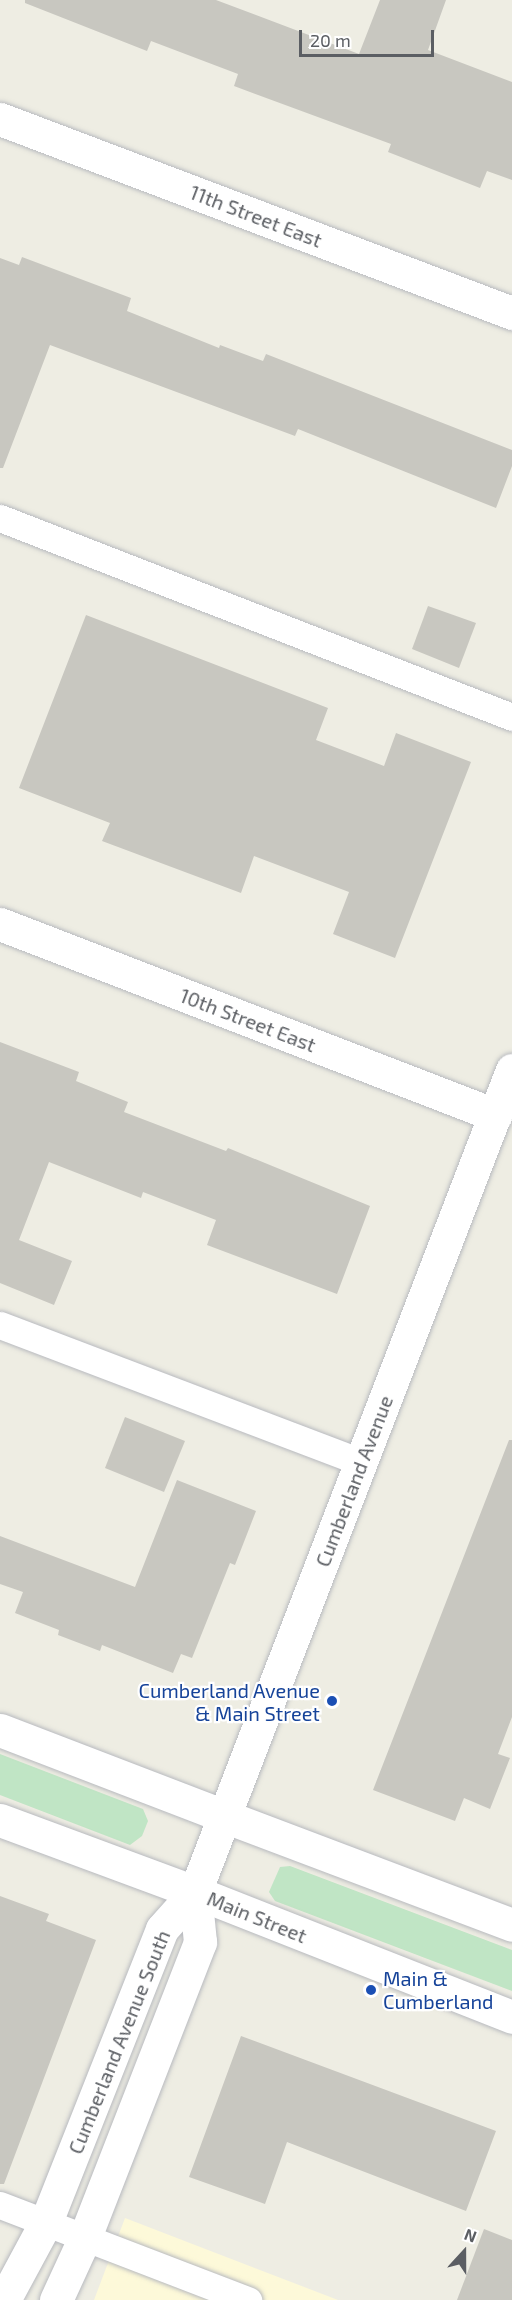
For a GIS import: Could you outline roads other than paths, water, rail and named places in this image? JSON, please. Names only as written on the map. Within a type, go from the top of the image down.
[{"type":"street","name":"11th Street East","points":[[0,119],[512,313]]},
{"type":"street","name":"10th Street East","points":[[0,924],[495,1115]]},
{"type":"street","name":"Cumberland Avenue","points":[[195,1892],[512,1070]]},
{"type":"street","points":[[0,1730],[512,1925]]},
{"type":"street","name":"Main Street","points":[[0,1820],[195,1892],[512,2017]]},
{"type":"street","name":"Cumberland Avenue South","points":[[4,2300],[46,2223],[162,1929],[195,1892]]},
{"type":"street","name":"Cumberland Avenue South","points":[[56,2300],[85,2237],[200,1942],[195,1892]]},
{"type":"lane","points":[[0,518],[512,717]]},
{"type":"lane","points":[[0,1326],[361,1462]]},
{"type":"lane","points":[[0,2205],[248,2300]]},
{"type":"place","name":"Cumberland Avenue & Main Street","points":[[332,1701]]},
{"type":"place","name":"Main & Cumberland","points":[[371,1990]]}]
